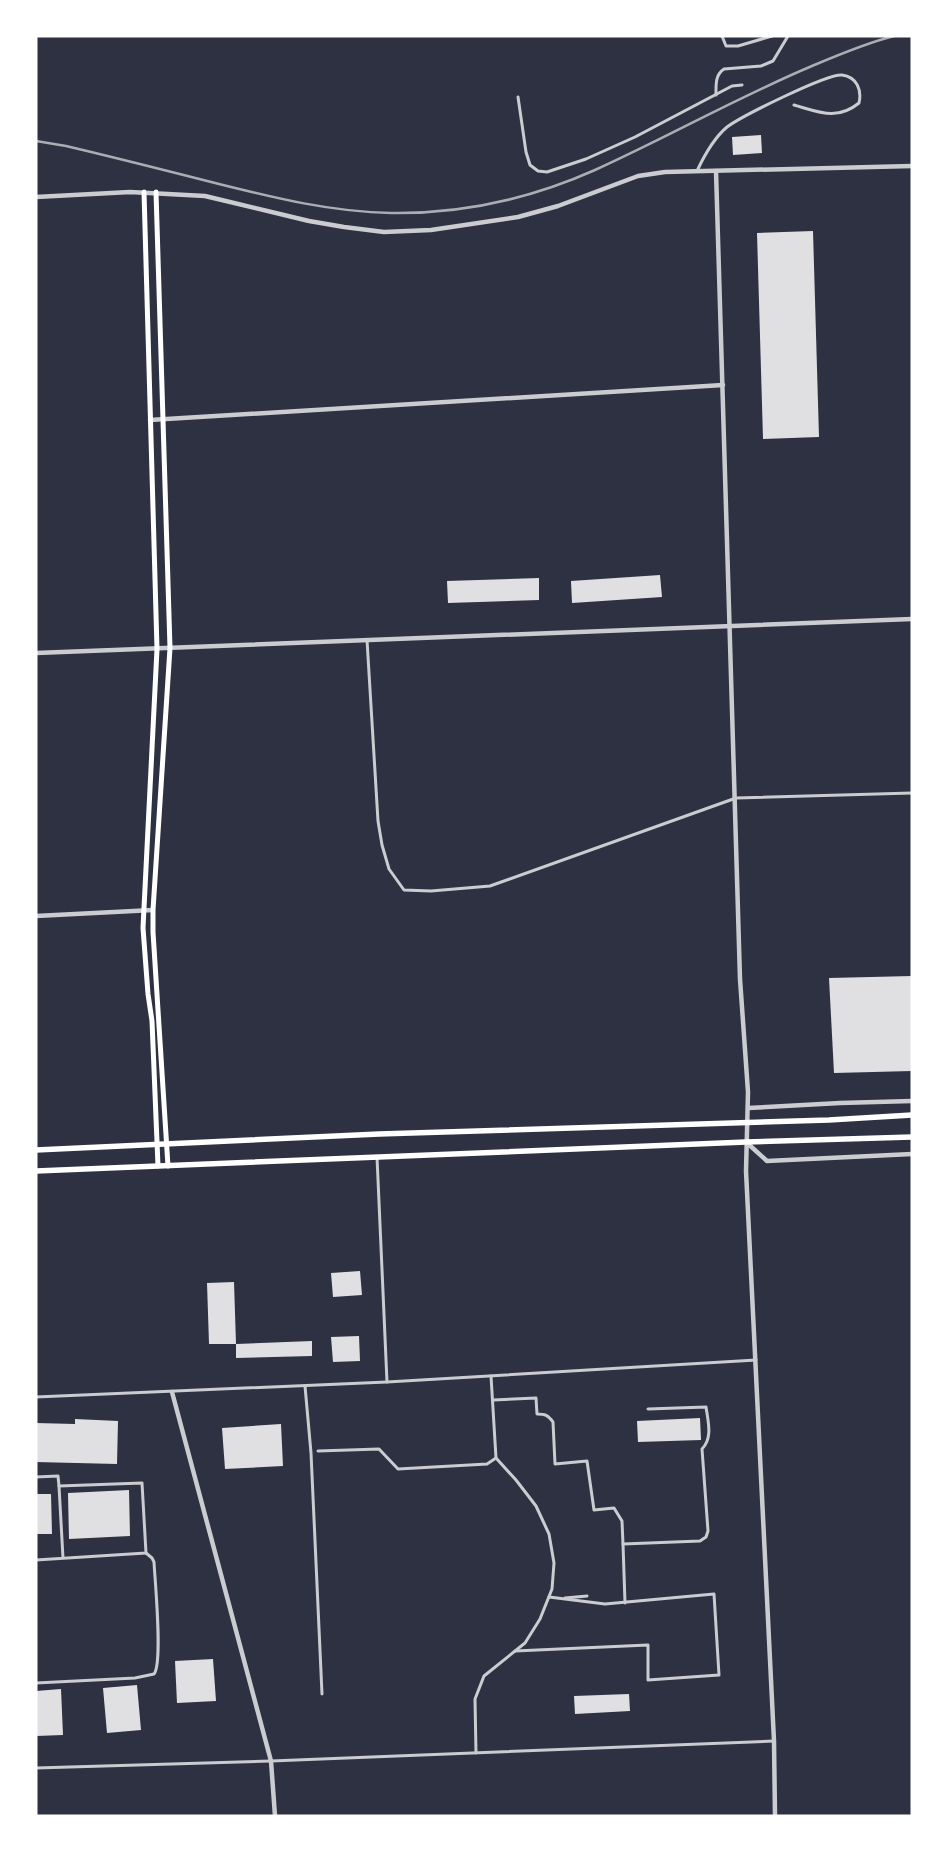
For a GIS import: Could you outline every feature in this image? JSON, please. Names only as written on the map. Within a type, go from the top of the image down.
[{"type":"main road","points":[[144,192],[157,649],[143,928],[152,1021],[158,1166]]},
{"type":"main road","points":[[156,192],[170,648],[153,910],[156,988],[160,1015],[168,1166]]},
{"type":"main road","points":[[36,1150],[379,1134],[829,1120],[912,1114]]},
{"type":"main road","points":[[36,1171],[912,1137]]},
{"type":"street","points":[[722,36],[726,46],[738,46],[772,36]]},
{"type":"street","points":[[716,95],[716,80],[719,72],[724,69],[761,66],[773,61],[788,36]]},
{"type":"street","points":[[697,171],[705,154],[726,128],[743,116],[826,78],[841,75],[851,78],[858,84],[861,95],[859,103],[850,111],[838,113],[824,114],[794,105]]},
{"type":"street","points":[[518,97],[526,152],[530,165],[538,172],[547,172],[586,159],[732,86],[742,85]]},
{"type":"street","points":[[36,197],[144,192],[205,196],[309,221],[344,228],[384,232],[431,230],[518,217],[558,206],[638,176],[665,172],[912,166]]},
{"type":"street","points":[[716,171],[740,979],[748,1092],[746,1171],[774,1741],[775,1816]]},
{"type":"street","points":[[150,420],[723,385]]},
{"type":"street","points":[[36,653],[912,619]]},
{"type":"street","points":[[367,640],[378,821],[389,870],[404,890],[431,891],[490,886],[736,798],[912,793]]},
{"type":"street","points":[[36,916],[153,910]]},
{"type":"street","points":[[748,1108],[912,1101]]},
{"type":"street","points":[[746,1142],[767,1161],[912,1154]]},
{"type":"street","points":[[377,1157],[387,1382]]},
{"type":"street","points":[[36,1397],[387,1382],[756,1360]]},
{"type":"street","points":[[476,1753],[475,1699],[484,1676],[525,1643],[540,1619],[552,1589],[554,1563],[548,1534],[536,1506],[496,1458],[491,1376]]},
{"type":"street","points":[[305,1386],[311,1452],[322,1694]]},
{"type":"street","points":[[172,1392],[271,1761],[275,1816]]},
{"type":"street","points":[[493,1400],[536,1398],[537,1414],[549,1416],[553,1422],[555,1464],[587,1461],[594,1510],[614,1508],[622,1521],[625,1603]]},
{"type":"street","points":[[623,1544],[700,1541],[706,1537],[708,1531],[702,1449],[707,1444],[709,1437],[706,1407],[648,1409]]},
{"type":"street","points":[[318,1451],[380,1449],[398,1469],[488,1464],[496,1458]]},
{"type":"street","points":[[36,1477],[58,1476],[63,1558]]},
{"type":"street","points":[[58,1486],[142,1483],[146,1553]]},
{"type":"street","points":[[36,1560],[146,1553],[154,1562],[158,1645],[157,1670],[154,1674],[135,1678],[36,1683]]},
{"type":"street","points":[[515,1651],[648,1645],[648,1680],[719,1675],[714,1594],[605,1604],[549,1597]]},
{"type":"street","points":[[557,1598],[587,1596]]},
{"type":"street","points":[[36,1768],[271,1761],[774,1741]]},
{"type":"building","points":[[761,135],[762,153],[733,155],[732,137]]},
{"type":"building","points":[[813,231],[819,437],[763,439],[757,233]]},
{"type":"building","points":[[660,575],[662,597],[572,603],[571,581]]},
{"type":"building","points":[[539,578],[539,600],[448,603],[447,581]]},
{"type":"building","points":[[912,976],[912,1071],[834,1073],[829,978]]},
{"type":"building","points":[[360,1271],[362,1295],[333,1297],[331,1273]]},
{"type":"building","points":[[234,1282],[236,1344],[209,1344],[207,1283]]},
{"type":"building","points":[[359,1336],[360,1361],[333,1362],[331,1337]]},
{"type":"building","points":[[312,1341],[312,1356],[236,1358],[236,1344]]},
{"type":"building","points":[[700,1418],[701,1440],[638,1442],[637,1421]]},
{"type":"building","points":[[75,1419],[118,1421],[117,1464],[36,1462],[36,1423],[75,1424]]},
{"type":"building","points":[[281,1424],[283,1466],[225,1469],[222,1428]]},
{"type":"building","points":[[129,1490],[130,1536],[69,1539],[68,1493]]},
{"type":"building","points":[[36,1494],[51,1494],[52,1534],[36,1534]]},
{"type":"building","points":[[213,1659],[216,1701],[177,1703],[175,1661]]},
{"type":"building","points":[[137,1685],[141,1730],[107,1733],[103,1688]]},
{"type":"building","points":[[61,1689],[63,1735],[36,1736],[36,1691]]},
{"type":"building","points":[[629,1694],[630,1711],[575,1714],[574,1696]]},
{"type":"railway","points":[[36,141],[66,146],[261,194],[325,207],[391,213],[444,211],[521,197],[570,180],[595,170],[784,78],[852,50],[894,36]]}]
